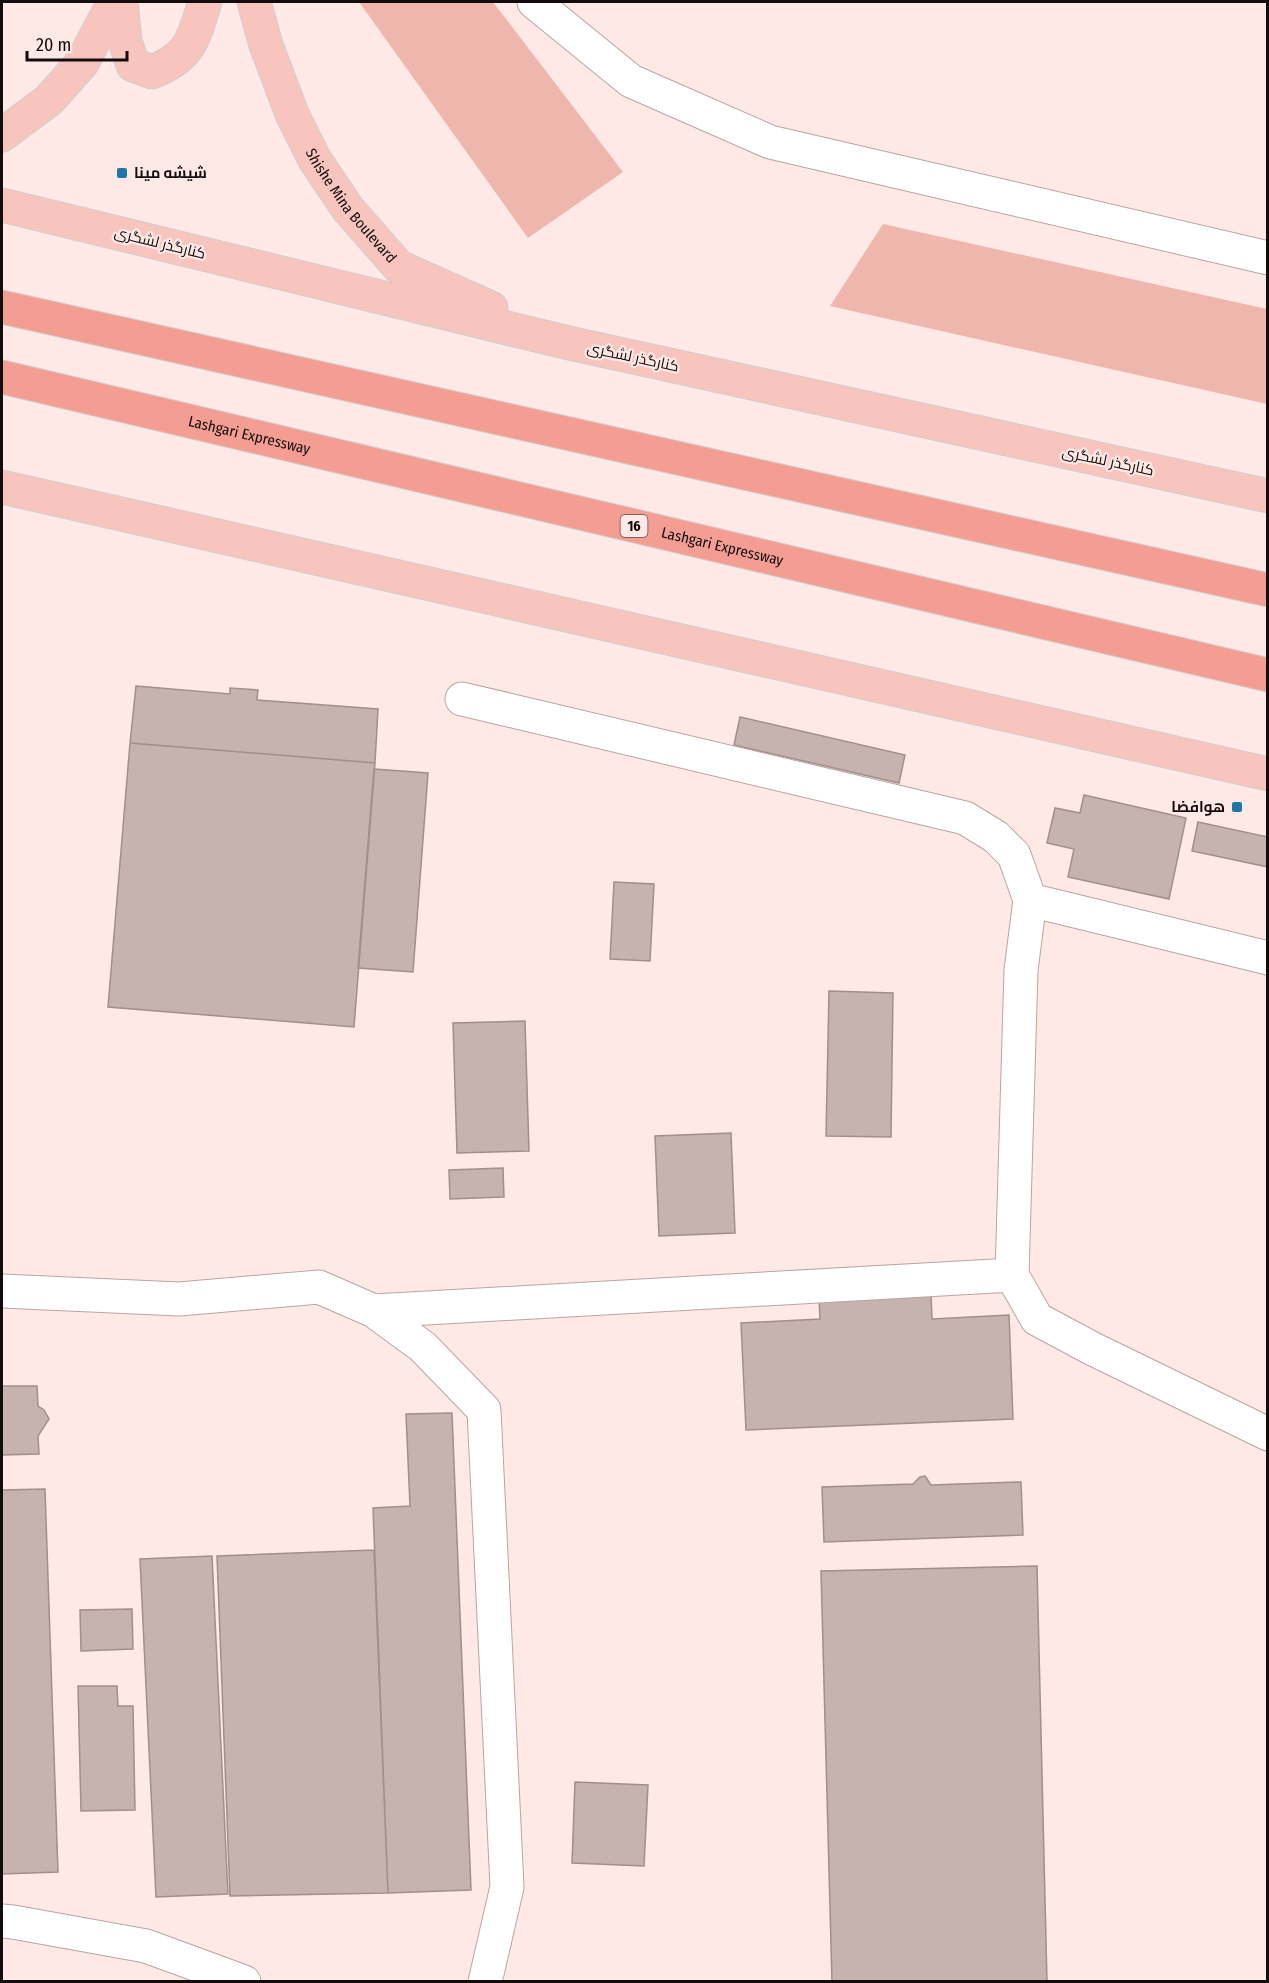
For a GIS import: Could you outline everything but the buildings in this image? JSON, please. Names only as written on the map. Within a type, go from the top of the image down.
[{"type":"highway","points":[[2,307],[1268,590]]},
{"type":"highway","name":"Lashgari Expressway","points":[[2,377],[1268,675]]},
{"type":"highway","points":[[1213,662],[1268,681]]},
{"type":"main road","points":[[2,135],[49,100],[82,63],[114,2]]},
{"type":"main road","points":[[121,2],[125,41],[133,65],[152,72],[168,66],[181,57],[195,33],[204,2]]},
{"type":"main road","name":"Shishe Mina Boulevard","points":[[254,2],[266,45],[292,114],[315,160],[348,209],[399,267],[569,343]]},
{"type":"main road","name":"کنارگذر لشگری","points":[[2,205],[569,343],[1268,496]]},
{"type":"main road","points":[[2,488],[1268,774]]},
{"type":"lane","points":[[534,2],[631,81],[770,142],[1268,258]]},
{"type":"lane","points":[[462,699],[965,818],[996,837],[1014,855],[1030,900],[1021,970],[1012,1275],[1037,1319],[1093,1350],[1268,1434]]},
{"type":"lane","points":[[1030,900],[1268,957]]},
{"type":"lane","points":[[374,1311],[1012,1275]]},
{"type":"lane","points":[[2,1291],[179,1299],[319,1287],[374,1311],[423,1347],[484,1410],[507,1887],[485,1982]]},
{"type":"lane","points":[[2,1921],[146,1946],[244,1982]]},
{"type":"shaded area","points":[[359,2],[493,2],[623,172],[528,238]]},
{"type":"shaded area","points":[[883,224],[1267,309],[1267,404],[830,306]]},
{"type":"place","name":"شیشه مینا","points":[[122,173]]},
{"type":"place","name":"هوافضا","points":[[1237,807]]}]
